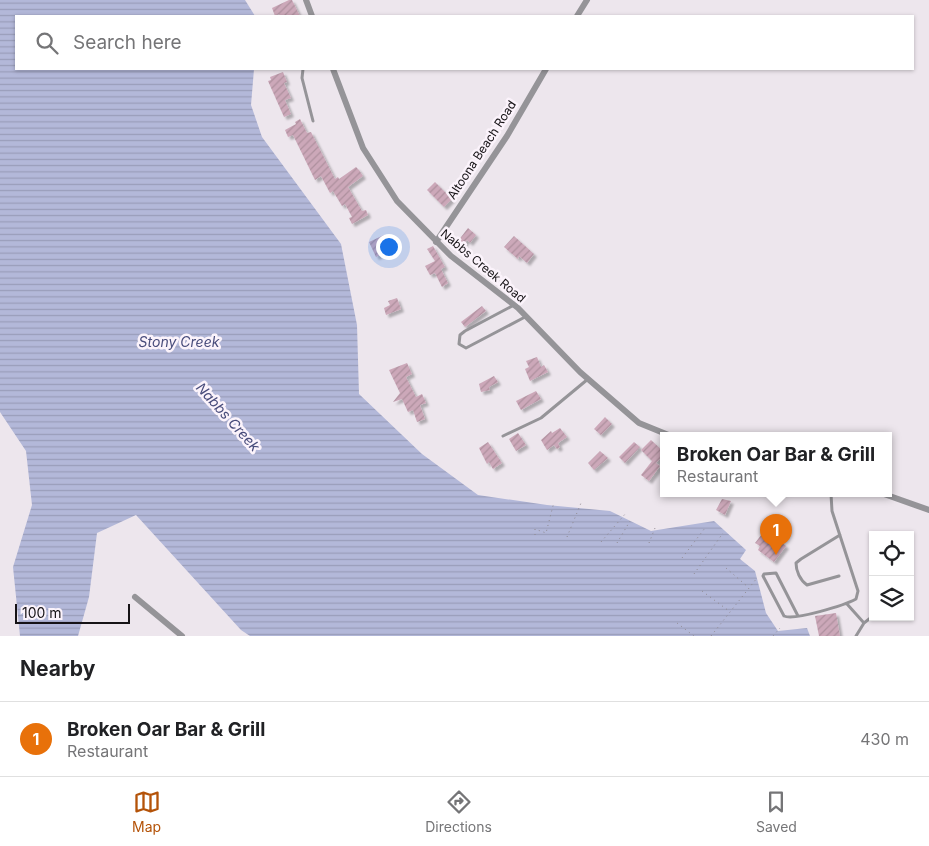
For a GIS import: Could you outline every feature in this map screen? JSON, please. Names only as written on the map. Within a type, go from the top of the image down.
[{"type":"street","points":[[306,0],[312,15]]},
{"type":"street","points":[[578,15],[587,0]]},
{"type":"street","name":"Nabbs Creek Road","points":[[333,70],[363,148],[397,200],[436,242],[514,305],[588,379],[639,423],[661,432]]},
{"type":"street","name":"Altoona Beach Road","points":[[436,242],[507,136],[545,70]]},
{"type":"street","points":[[892,497],[929,510]]},
{"type":"street","points":[[135,597],[182,636]]},
{"type":"lane","points":[[303,70],[302,78],[314,121]]},
{"type":"lane","points":[[514,305],[465,331],[460,335],[459,344],[466,348],[526,316]]},
{"type":"lane","points":[[503,436],[540,418],[588,379]]},
{"type":"lane","points":[[798,616],[776,573],[764,574],[763,576],[784,616],[788,618],[798,616],[847,604],[856,599],[858,591],[832,511],[831,497]]},
{"type":"lane","points":[[839,576],[807,585],[802,582],[796,568],[796,563],[840,535]]},
{"type":"lane","points":[[847,604],[864,623]]},
{"type":"lane","points":[[856,636],[864,623],[869,619]]},
{"type":"path","points":[[535,535],[535,529],[546,533],[554,502]]},
{"type":"path","points":[[567,538],[581,503]]},
{"type":"path","points":[[601,542],[626,513]]},
{"type":"path","points":[[617,543],[630,521]]},
{"type":"path","points":[[649,543],[655,528]]},
{"type":"path","points":[[682,558],[704,528]]},
{"type":"path","points":[[694,574],[723,533]]},
{"type":"path","points":[[726,568],[749,587]]},
{"type":"path","points":[[711,636],[759,575]]},
{"type":"path","points":[[702,591],[730,612]]},
{"type":"path","points":[[677,623],[694,636]]},
{"type":"path","points":[[773,636],[780,628]]},
{"type":"water","name":"Stony Creek","points":[[0,0],[245,0],[254,15],[15,15],[15,70],[254,70],[251,105],[262,137],[341,244],[357,325],[359,394],[422,454],[478,495],[547,505],[610,511],[651,531],[714,521],[746,550],[740,559],[755,571],[766,613],[778,631],[807,628],[810,636],[250,636],[241,630],[136,515],[97,533],[89,597],[78,636],[20,636],[13,567],[32,505],[26,451],[0,412]]},
{"type":"building","points":[[292,0],[300,15],[275,15],[272,8]]},
{"type":"building","points":[[283,72],[287,82],[284,83],[291,98],[285,100],[291,114],[284,117],[268,81],[271,80],[270,77]]},
{"type":"building","points":[[300,119],[307,133],[311,132],[335,179],[338,177],[339,179],[356,167],[359,170],[363,176],[348,187],[362,211],[366,210],[368,215],[352,224],[349,218],[352,217],[345,204],[342,206],[333,191],[330,193],[321,176],[315,180],[293,135],[288,137],[285,130],[296,124],[295,122]]},
{"type":"building","points":[[435,182],[452,199],[444,207],[427,190]]},
{"type":"building","points":[[468,228],[476,235],[470,243],[467,240],[463,245],[458,241]]},
{"type":"building","points":[[384,235],[391,250],[376,257],[369,242]]},
{"type":"building","points":[[514,236],[534,254],[527,263],[519,256],[518,259],[504,247]]},
{"type":"building","points":[[433,246],[445,267],[441,269],[448,283],[442,287],[435,273],[430,275],[425,266],[435,261],[427,249]]},
{"type":"building","points":[[397,298],[401,309],[386,315],[384,308],[390,305],[388,301]]},
{"type":"building","points":[[482,306],[486,311],[465,327],[461,322]]},
{"type":"building","points":[[537,357],[541,367],[544,365],[548,372],[530,381],[525,369],[529,367],[526,361]]},
{"type":"building","points":[[407,363],[412,374],[406,377],[416,397],[422,394],[426,403],[420,405],[425,419],[417,422],[413,410],[408,412],[402,399],[393,402],[400,393],[389,370]]},
{"type":"building","points":[[494,376],[498,382],[489,387],[490,390],[481,392],[479,384]]},
{"type":"building","points":[[536,391],[541,399],[521,410],[516,401]]},
{"type":"building","points":[[605,417],[612,424],[601,435],[594,429]]},
{"type":"building","points":[[560,428],[567,437],[558,443],[560,447],[557,449],[554,445],[547,450],[541,440],[551,431],[552,433]]},
{"type":"building","points":[[518,433],[526,445],[516,451],[509,439]]},
{"type":"building","points":[[651,440],[660,448],[660,459],[656,463],[660,466],[649,481],[641,475],[652,461],[641,450]]},
{"type":"building","points":[[488,442],[502,463],[493,469],[489,462],[487,464],[479,448]]},
{"type":"building","points":[[634,442],[640,447],[625,463],[619,457]]},
{"type":"building","points":[[600,451],[608,458],[594,470],[588,463]]},
{"type":"building","points":[[722,499],[731,501],[725,515],[716,510]]},
{"type":"building","points":[[765,530],[786,546],[774,562],[758,550],[760,546],[755,543]]},
{"type":"building","points":[[836,613],[840,636],[819,636],[815,616]]},
{"type":"place","name":"Broken Oar Bar & Grill","points":[[776,555]]},
{"type":"water label","name":"Nabbs Creek","points":[[228,417]]}]
